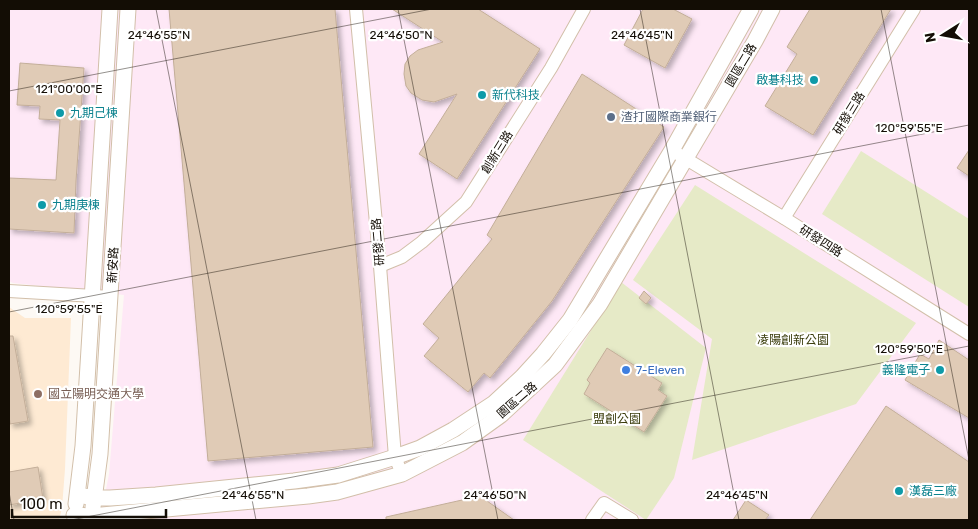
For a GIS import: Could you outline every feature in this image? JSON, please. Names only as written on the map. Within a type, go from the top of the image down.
[{"type":"street","name":"新安路","points":[[74,518],[83,446],[110,9]]},
{"type":"street","name":"新安路","points":[[91,518],[100,454],[128,9]]},
{"type":"street","name":"研發二路","points":[[356,9],[380,266],[395,457],[402,474]]},
{"type":"street","name":"創新三路","points":[[380,266],[402,258],[466,202],[551,68],[584,9]]},
{"type":"street","name":"園區二路","points":[[78,495],[95,498],[156,495],[338,475],[420,448],[453,430],[494,402],[544,354],[570,320],[672,150],[751,9]]},
{"type":"street","name":"園區二路","points":[[74,518],[91,518],[337,492],[402,474],[470,438],[501,415],[555,365],[600,304],[772,9]]},
{"type":"street","name":"研發三路","points":[[784,218],[914,9]]},
{"type":"street","name":"研發四路","points":[[672,150],[969,334]]},
{"type":"street","points":[[9,291],[111,298]]},
{"type":"street","points":[[592,520],[604,503],[632,520]]},
{"type":"shaded area","points":[[9,9],[969,9],[969,520],[100,520],[109,474],[124,295],[13,283],[9,281]]},
{"type":"shaded area","name":"國立陽明交通大學","points":[[9,307],[25,318],[71,318],[65,469],[62,508],[59,520],[9,520]]},
{"type":"green space","points":[[861,151],[969,219],[969,307],[822,214]]},
{"type":"green space","name":"凌陽創新公園","points":[[695,185],[916,323],[856,404],[692,460],[712,339],[633,280]]},
{"type":"green space","name":"盟創公園","points":[[621,282],[706,348],[674,478],[646,520],[523,440]]},
{"type":"building","points":[[169,9],[335,9],[373,447],[208,461]]},
{"type":"building","name":"新代科技","points":[[392,9],[478,9],[540,49],[457,179],[419,154],[457,94],[434,102],[422,100],[411,93],[406,86],[404,74],[405,64],[410,56],[418,50],[443,42]]},
{"type":"building","points":[[643,9],[673,9],[692,19],[665,68],[624,45]]},
{"type":"building","name":"啟碁科技","points":[[810,9],[891,9],[813,135],[765,106],[797,54],[787,47]]},
{"type":"building","points":[[20,63],[84,68],[74,233],[9,229],[9,178],[56,180],[60,120],[39,119],[40,106],[17,105]]},
{"type":"building","points":[[582,74],[664,127],[552,301],[490,378],[484,373],[468,392],[424,356],[439,338],[423,324],[492,239],[487,235]]},
{"type":"building","points":[[969,150],[969,176],[957,168]]},
{"type":"building","points":[[644,291],[651,298],[646,304],[639,298]]},
{"type":"building","points":[[9,336],[13,336],[28,421],[10,424],[9,415]]},
{"type":"building","name":"義隆電子","points":[[939,340],[969,360],[969,418],[905,380],[920,354],[929,359]]},
{"type":"building","points":[[607,348],[662,383],[658,390],[667,396],[644,432],[584,394],[590,383],[587,380]]},
{"type":"building","name":"漢磊三廠","points":[[886,406],[969,462],[969,520],[810,520]]},
{"type":"building","points":[[38,467],[43,499],[9,505],[9,472]]},
{"type":"building","points":[[480,496],[514,520],[386,520],[386,517]]},
{"type":"building","points":[[746,500],[769,515],[765,520],[733,520]]},
{"type":"place","name":"啟碁科技","points":[[814,80]]},
{"type":"place","name":"新代科技","points":[[482,95]]},
{"type":"place","name":"九期己棟","points":[[60,113]]},
{"type":"place","name":"渣打國際商業銀行","points":[[611,117]]},
{"type":"place","name":"九期庚棟","points":[[42,205]]},
{"type":"place","name":"7-Eleven","points":[[626,370]]},
{"type":"place","name":"義隆電子","points":[[940,370]]},
{"type":"place","name":"國立陽明交通大學","points":[[38,394]]},
{"type":"place","name":"漢磊三廠","points":[[899,491]]}]
